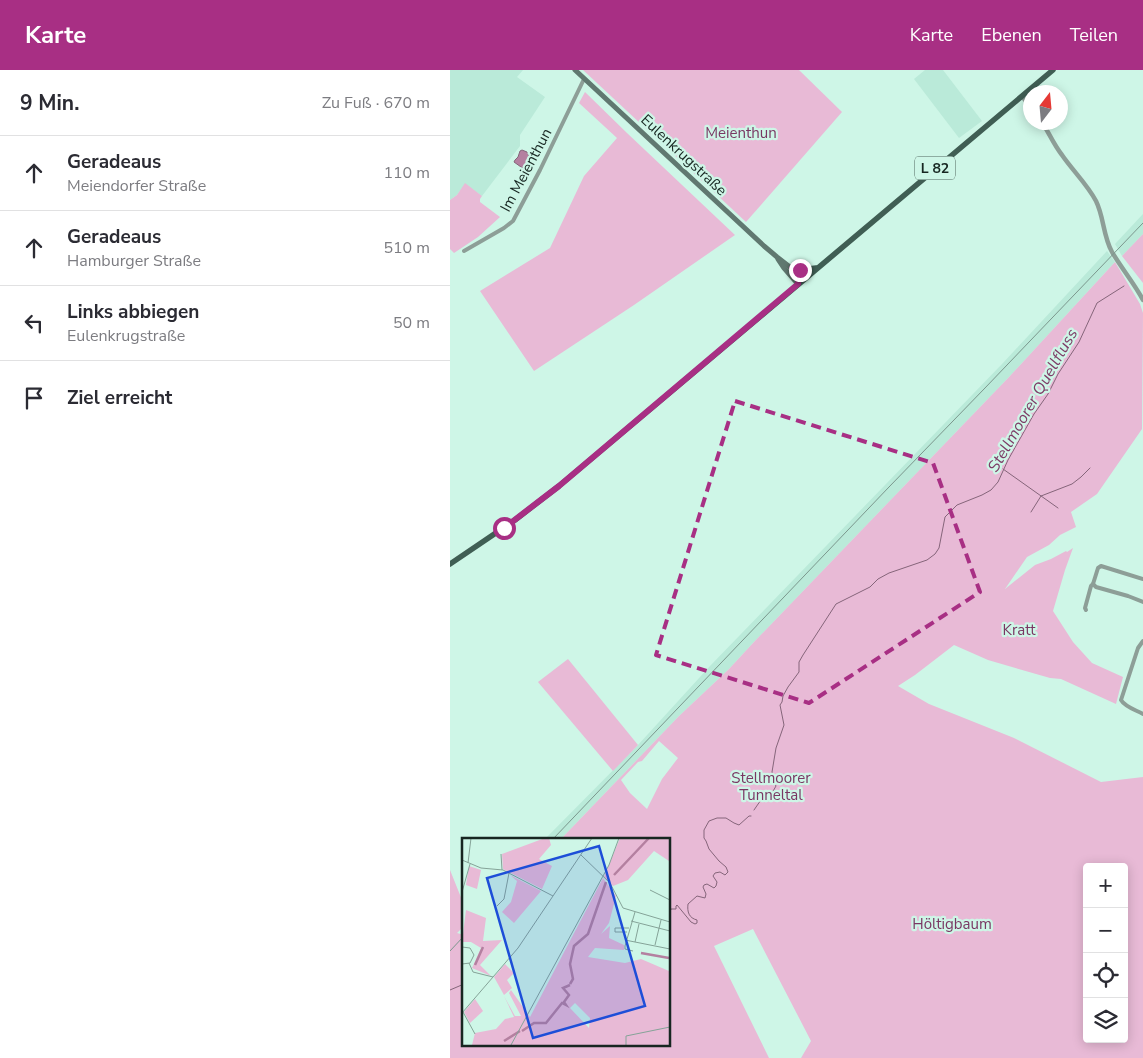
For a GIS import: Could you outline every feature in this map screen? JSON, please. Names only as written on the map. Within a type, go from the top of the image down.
[{"type":"main road","name":"Eulenkrugstraße","points":[[575,70],[777,257],[792,268]]},
{"type":"main road","name":"L 82","points":[[450,564],[510,524],[559,486],[1053,70]]},
{"type":"main road","name":"Eulenkrugstraße","points":[[777,257],[798,284]]},
{"type":"main road","points":[[792,268],[800,270],[818,267]]},
{"type":"main road","points":[[792,268],[799,275],[798,284]]},
{"type":"street","name":"Im Meienthun","points":[[464,251],[513,221],[584,79]]},
{"type":"street","points":[[1047,130],[1060,152],[1095,199],[1111,250],[1143,300]]},
{"type":"street","points":[[1086,610],[1091,586],[1098,568],[1101,566],[1143,579]]},
{"type":"street","points":[[1093,584],[1096,587],[1143,602]]},
{"type":"street","points":[[1143,642],[1138,648],[1121,700],[1128,707],[1143,714]]},
{"type":"street","points":[[1138,648],[1143,651]]},
{"type":"highlighted area","points":[[735,401],[933,463],[980,592],[809,703],[656,655]]},
{"type":"shaded area","points":[[450,70],[523,70],[517,77],[545,97],[520,135],[520,146],[482,196],[465,184],[457,195],[450,200]]},
{"type":"shaded area","points":[[925,70],[943,70],[982,121],[959,138],[914,79]]},
{"type":"shaded area","points":[[522,150],[527,152],[531,160],[528,169],[514,162]]},
{"type":"shaded area","points":[[1143,214],[1143,234],[1122,256],[1115,244]]},
{"type":"shaded area","points":[[1107,251],[1115,262],[1009,377],[729,669],[679,716],[562,838],[546,838],[638,745],[710,666],[1002,364]]},
{"type":"green space","name":"Meienthun","points":[[583,70],[799,70],[842,112],[746,222]]},
{"type":"green space","points":[[585,92],[735,235],[534,371],[480,291],[550,248],[584,176],[617,138],[579,103]]},
{"type":"green space","points":[[465,183],[482,196],[480,202],[500,217],[478,237],[454,253],[450,249],[450,200],[457,195]]},
{"type":"green space","points":[[1143,234],[1143,283],[1122,256]]},
{"type":"green space","points":[[1115,262],[1140,304],[1143,313],[1142,429],[1097,494],[1071,512],[1076,527],[1060,535],[1049,545],[1027,557],[1005,589],[1035,565],[1073,548],[1053,611],[1073,642],[1092,663],[1123,677],[1116,704],[1061,679],[1050,678],[988,660],[954,645],[898,686],[929,704],[1014,738],[1101,782],[1143,777],[1143,1058],[801,1058],[811,1041],[753,929],[714,946],[769,1058],[450,1058],[450,870],[462,900],[462,928],[457,933],[462,934],[462,1046],[670,1046],[670,838],[562,838],[679,716],[729,669],[1009,377]],"holes":[[[659,741],[678,758],[662,779],[647,809],[630,793],[621,780],[638,762],[642,761]]]},
{"type":"green space","points":[[568,659],[638,745],[613,771],[538,682]]},
{"type":"waterway","name":"Stellmoorer Quellfluss","points":[[754,810],[765,794],[772,793],[776,786],[772,772],[776,748],[784,725],[780,705],[783,696],[799,672],[799,662],[803,655],[836,604],[870,587],[878,579],[889,573],[927,560],[935,554],[939,548],[945,517],[957,505],[991,490],[998,482],[1034,414],[1079,342],[1097,303],[1124,286]]},
{"type":"waterway","points":[[1031,512],[1041,496],[1072,484],[1090,468]]},
{"type":"waterway","points":[[1003,469],[1058,508]]},
{"type":"waterway","name":"Stellmoorer Quellfluss","points":[[670,912],[671,909],[676,909],[677,905],[691,922],[697,923],[697,920],[689,914],[688,904],[697,896],[705,898],[704,885],[707,884],[714,888],[716,886],[717,882],[713,876],[715,873],[720,872],[725,875],[728,872],[726,867],[709,849],[704,838],[704,830],[709,821],[717,818],[726,818],[739,825],[751,816]]},
{"type":"waterway","name":"Stellmoorer Quellfluss","points":[[450,990],[462,985]]},
{"type":"railway","points":[[554,838],[1143,223]]},
{"type":"railway","points":[[450,951],[462,938]]},
{"type":"route","points":[[504,528],[559,486],[798,284],[799,275],[792,268],[800,270]]},
{"type":"park label","name":"Kratt","points":[[1019,630]]},
{"type":"park label","name":"Stellmoorer Tunneltal","points":[[771,786]]},
{"type":"park label","name":"Höltigbaum","points":[[952,924]]}]
